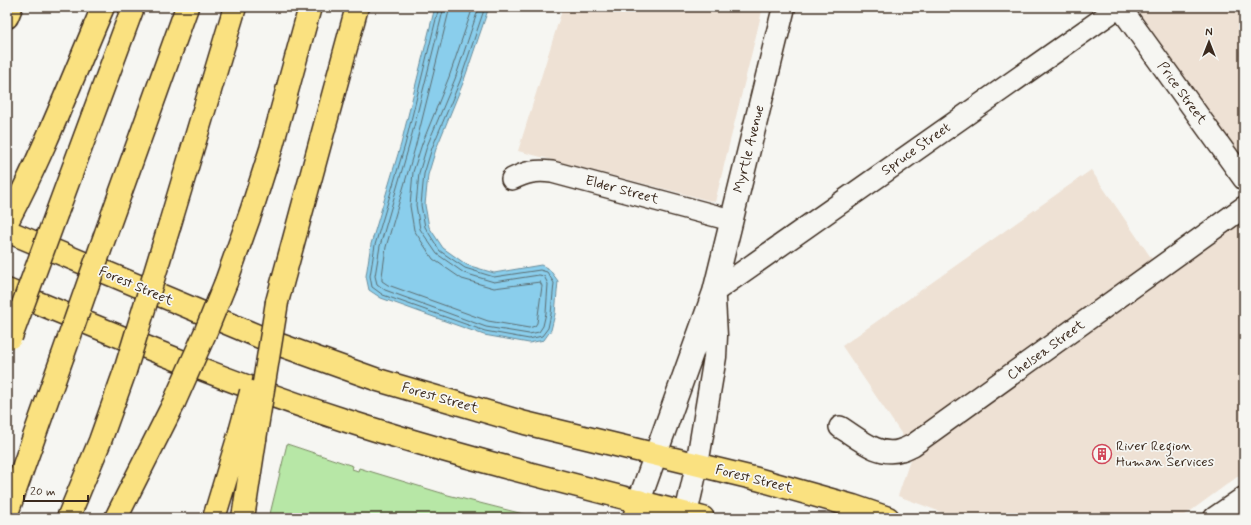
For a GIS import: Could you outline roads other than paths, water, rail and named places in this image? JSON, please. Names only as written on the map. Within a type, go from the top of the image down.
[{"type":"main road","points":[[7,16],[11,7]]},
{"type":"main road","points":[[7,222],[20,197],[103,7]]},
{"type":"main road","points":[[9,343],[132,7]]},
{"type":"main road","points":[[7,513],[187,7]]},
{"type":"main road","points":[[68,518],[100,440],[125,371],[235,7]]},
{"type":"main road","points":[[116,518],[173,404],[226,282],[271,149],[310,7]]},
{"type":"main road","points":[[243,518],[248,435],[277,302],[357,7]]},
{"type":"main road","name":"Forest Street","points":[[7,232],[272,342],[341,368],[489,413],[794,489],[888,518]]},
{"type":"main road","points":[[7,290],[134,343],[343,420],[476,459],[636,510],[691,517]]},
{"type":"main road","points":[[214,518],[248,435]]},
{"type":"street","name":"Myrtle Avenue","points":[[636,510],[714,292],[784,7]]},
{"type":"street","name":"Price Street","points":[[1120,7],[1244,179]]},
{"type":"street","name":"Spruce Street","points":[[714,292],[1120,7]]},
{"type":"street","name":"Elder Street","points":[[512,179],[526,172],[552,172],[732,220]]},
{"type":"street","name":"Chelsea Street","points":[[840,428],[877,450],[890,452],[900,451],[913,445],[1244,207]]},
{"type":"street","name":"Myrtle Avenue","points":[[691,517],[696,464],[715,357],[716,322],[714,292]]},
{"type":"street","points":[[1215,518],[1244,498]]},
{"type":"water","points":[[435,7],[489,7],[463,83],[436,149],[428,175],[425,205],[429,227],[443,248],[467,265],[494,273],[541,265],[549,269],[558,281],[555,314],[551,330],[544,340],[529,343],[484,335],[381,298],[369,290],[366,276],[371,244],[401,144]]},
{"type":"place","name":"River Region Human Services","points":[[1102,454]]}]
